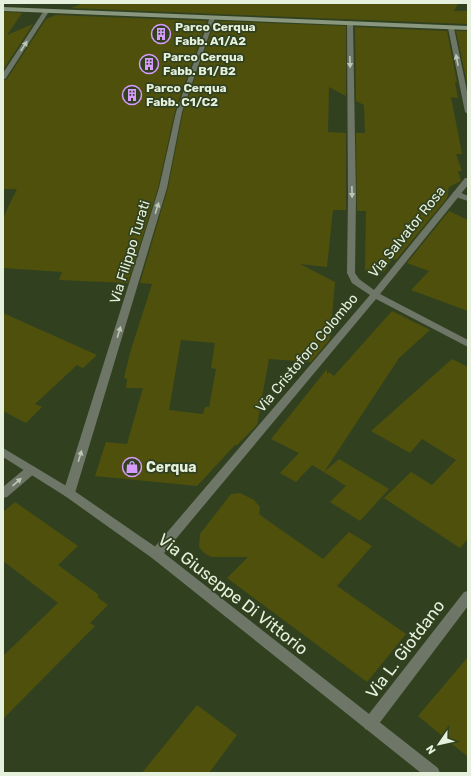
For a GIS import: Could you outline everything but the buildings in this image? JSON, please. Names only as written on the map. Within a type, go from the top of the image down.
[{"type":"main road","points":[[3,9],[468,28]]},
{"type":"street","points":[[3,78],[47,10]]},
{"type":"street","name":"Via Filippo Turati","points":[[68,493],[164,188],[179,112],[212,18]]},
{"type":"street","name":"Via Cristoforo Colombo","points":[[156,554],[375,295],[355,281],[351,273],[352,199],[350,23]]},
{"type":"street","points":[[451,28],[468,112]]},
{"type":"street","name":"Via Salvator Rosa","points":[[468,180],[375,295],[468,344]]},
{"type":"street","points":[[456,194],[468,199]]},
{"type":"street","name":"Via Giuseppe Di Vittorio","points":[[3,452],[68,493],[156,554],[433,773]]},
{"type":"street","points":[[3,494],[31,470]]},
{"type":"street","name":"Via L. Giotdano","points":[[370,724],[468,596]]},
{"type":"place","name":"Parco Cerqua Fabb. A1/A2","points":[[161,34]]},
{"type":"place","name":"Parco Cerqua Fabb. B1/B2","points":[[149,64]]},
{"type":"place","name":"Parco Cerqua Fabb. C1/C2","points":[[132,95]]},
{"type":"place","name":"Cerqua","points":[[132,467]]}]
